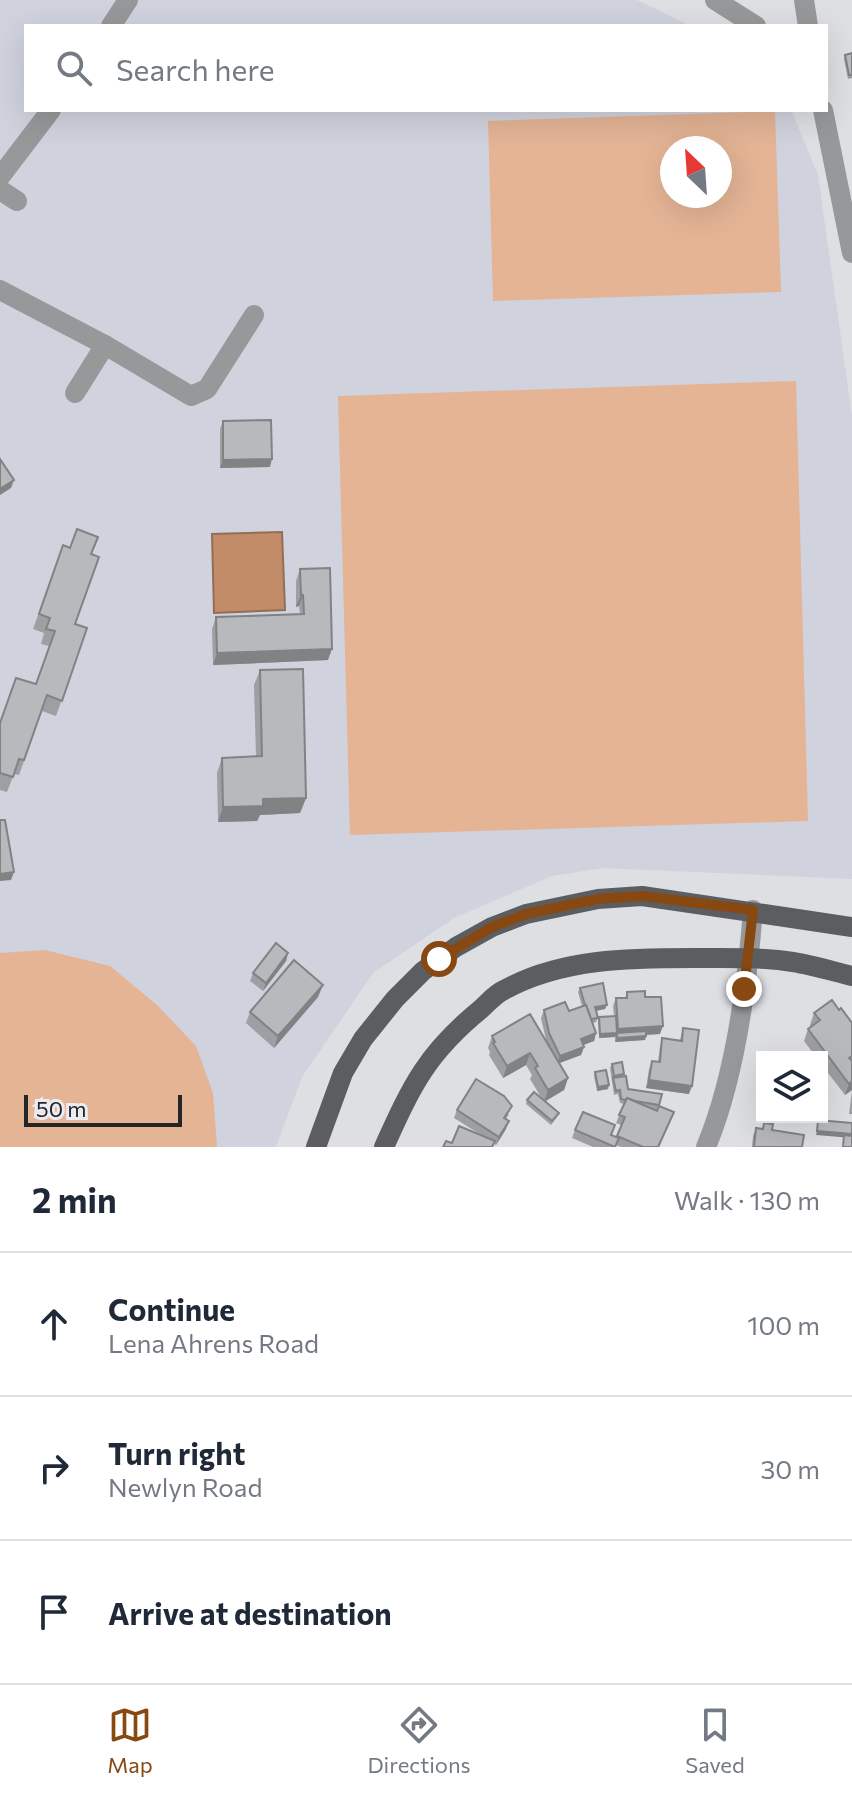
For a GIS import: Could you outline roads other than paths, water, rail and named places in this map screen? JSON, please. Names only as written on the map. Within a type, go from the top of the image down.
[{"type":"main road","points":[[316,1147],[343,1073],[363,1039],[395,999],[423,971],[456,947],[492,927],[526,914],[598,899],[642,896],[852,927]]},
{"type":"main road","points":[[384,1147],[413,1084],[459,1026],[503,990],[552,972],[627,958],[749,958],[793,962],[852,976]]},
{"type":"street","points":[[112,24],[128,0]]},
{"type":"street","points":[[715,0],[753,24]]},
{"type":"street","points":[[804,0],[808,24]]},
{"type":"street","points":[[0,177],[49,112]]},
{"type":"street","points":[[823,112],[852,253]]},
{"type":"street","points":[[0,290],[105,345],[185,394],[196,395],[207,389],[254,315]]},
{"type":"street","points":[[75,393],[105,345]]},
{"type":"street","points":[[706,1147],[727,1083],[749,958],[753,910]]}]
